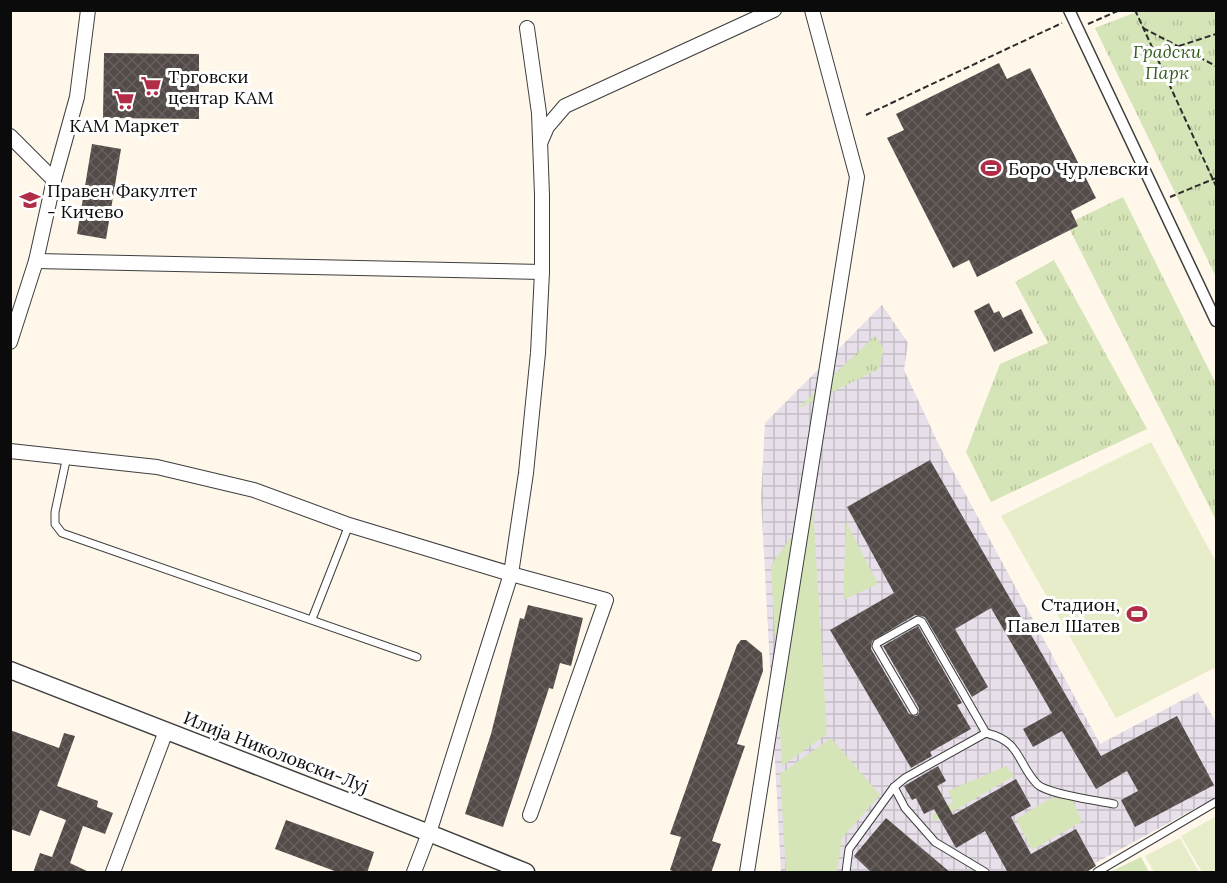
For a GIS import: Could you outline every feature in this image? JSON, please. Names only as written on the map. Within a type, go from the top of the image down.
[{"type":"street","points":[[10,342],[36,261],[54,180],[77,97],[88,10]]},
{"type":"street","points":[[540,143],[547,127],[565,106],[774,10]]},
{"type":"street","points":[[747,873],[857,177],[812,10]]},
{"type":"street","points":[[1071,14],[1216,321]]},
{"type":"street","points":[[414,873],[429,833],[511,574],[526,473],[538,353],[543,272],[543,195],[539,113],[527,28]]},
{"type":"street","points":[[10,136],[54,180]]},
{"type":"street","points":[[36,261],[543,272]]},
{"type":"street","points":[[10,451],[158,467],[254,490],[349,525],[606,600],[530,815]]},
{"type":"street","name":"Илија Николовски-Луј","points":[[10,670],[526,873]]},
{"type":"street","points":[[114,873],[166,731]]},
{"type":"lane","points":[[67,456],[55,512],[55,524],[62,533],[417,657]]},
{"type":"lane","points":[[312,619],[349,525]]},
{"type":"lane","points":[[914,711],[876,646],[877,643],[918,620],[922,622],[986,733]]},
{"type":"lane","points":[[846,873],[849,849],[894,787],[905,778],[986,733],[1000,736],[1017,752],[1038,785],[1057,792],[1114,804]]},
{"type":"lane","points":[[894,787],[905,808],[936,842],[985,873]]},
{"type":"lane","points":[[1097,873],[1216,802]]},
{"type":"path","points":[[1077,29],[1120,10]]},
{"type":"path","points":[[1135,10],[1215,179],[1216,186]]},
{"type":"path","points":[[866,115],[1071,14]]},
{"type":"path","points":[[1143,28],[1216,66]]},
{"type":"path","points":[[1177,46],[1216,34]]},
{"type":"path","points":[[1159,201],[1215,179]]},
{"type":"shaded area","points":[[882,305],[908,343],[904,370],[940,447],[1100,744],[1198,692],[1216,722],[1216,797],[1079,872],[781,872],[761,498],[765,423]]},
{"type":"green space","name":"Градски Парк","points":[[1139,11],[1216,11],[1216,277],[1095,28]]},
{"type":"green space","points":[[1123,197],[1216,384],[1216,520],[1067,224]]},
{"type":"green space","points":[[1054,260],[1147,429],[991,502],[966,452],[1000,364],[1048,343],[1015,282]]},
{"type":"green space","points":[[875,336],[884,348],[879,369],[797,409]]},
{"type":"green space","name":"Стадион, Павел Шатев","points":[[1151,442],[1216,562],[1216,667],[1116,718],[1001,516]]},
{"type":"green space","points":[[813,507],[827,734],[782,766],[771,565]]},
{"type":"green space","points":[[846,522],[878,584],[843,600]]},
{"type":"green space","points":[[831,738],[880,795],[842,838],[837,872],[786,872],[780,774]]},
{"type":"green space","points":[[1006,766],[1014,776],[934,822],[932,815],[953,802],[948,791]]},
{"type":"green space","points":[[1051,798],[1072,799],[1082,821],[1032,850],[1016,819]]},
{"type":"green space","points":[[1215,817],[1216,872],[1202,872],[1181,836]]},
{"type":"green space","points":[[1180,838],[1199,872],[1154,872],[1145,856]]},
{"type":"green space","points":[[1141,857],[1149,872],[1110,872]]},
{"type":"building","name":"Трговски центар КАМ","points":[[104,53],[199,54],[199,119],[103,118]]},
{"type":"building","name":"Боро Чурлевски","points":[[999,63],[1007,79],[1030,68],[1096,198],[1071,211],[1078,226],[977,277],[969,260],[953,268],[887,138],[904,130],[896,114]]},
{"type":"building","points":[[92,144],[121,149],[106,239],[77,234]]},
{"type":"building","points":[[989,303],[994,313],[999,311],[1003,318],[1021,309],[1033,333],[994,352],[974,311]]},
{"type":"building","points":[[930,460],[1101,756],[1177,716],[1214,785],[1135,827],[1121,800],[1138,791],[1127,771],[1096,789],[1062,731],[1033,747],[1023,729],[1052,713],[991,608],[955,629],[988,687],[972,697],[925,617],[915,615],[872,641],[871,649],[909,714],[916,716],[919,708],[883,646],[918,626],[962,703],[957,705],[971,729],[930,752],[932,756],[911,768],[830,630],[894,593],[847,507]]},
{"type":"building","points":[[528,605],[583,618],[571,666],[560,663],[553,689],[549,688],[503,827],[465,814],[491,734],[520,618],[524,619]]},
{"type":"building","points":[[741,640],[746,640],[762,653],[763,671],[737,744],[745,746],[712,841],[721,844],[711,873],[678,873],[670,870],[681,837],[670,834],[737,645]]},
{"type":"building","points":[[10,730],[59,748],[64,733],[75,736],[57,786],[98,801],[97,807],[113,813],[105,834],[83,826],[70,863],[91,873],[33,873],[40,853],[52,857],[66,820],[40,810],[30,836],[10,829]]},
{"type":"building","points":[[938,766],[946,781],[937,786],[953,815],[1016,779],[1031,806],[1011,817],[1031,854],[1076,829],[1096,866],[1085,873],[1008,873],[985,831],[956,848],[934,809],[924,814],[916,798],[912,800],[904,786]]},
{"type":"building","points":[[886,818],[951,873],[872,873],[854,856]]},
{"type":"building","points":[[286,820],[374,852],[367,873],[340,873],[275,849]]},
{"type":"place","name":"Трговски центар КАМ","points":[[151,86]]},
{"type":"place","name":"КАМ Маркет","points":[[124,100]]},
{"type":"place","name":"Боро Чурлевски","points":[[991,168]]},
{"type":"place","name":"Правен Факултет - Кичево","points":[[30,200]]},
{"type":"place","name":"Стадион, Павел Шатев","points":[[1137,614]]}]
